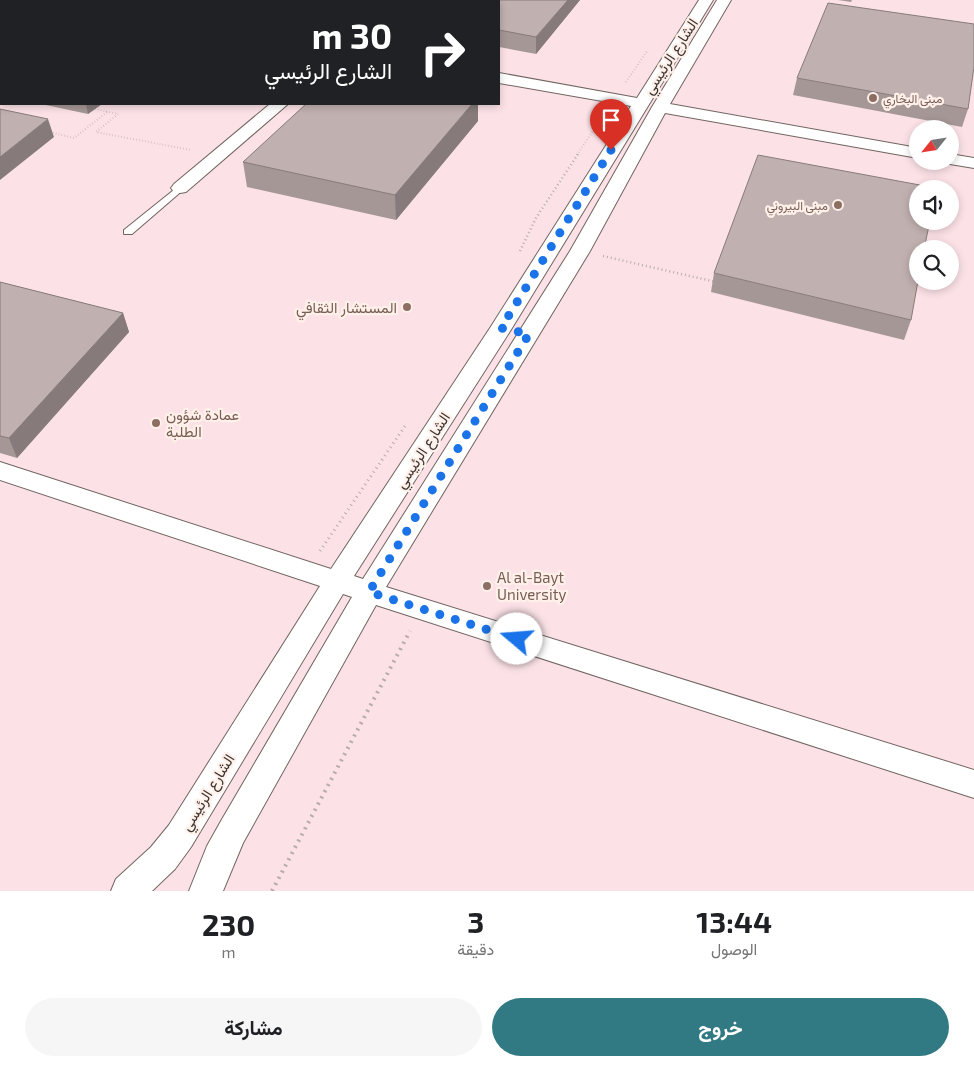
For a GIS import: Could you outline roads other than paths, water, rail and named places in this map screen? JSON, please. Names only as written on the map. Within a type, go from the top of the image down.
[{"type":"street","name":"الشارع الرئيسي","points":[[206,891],[219,857],[232,832],[369,592],[580,251],[650,106],[706,0]]},
{"type":"street","name":"الشارع الرئيسي","points":[[128,891],[163,858],[180,836],[338,581],[501,328],[650,106],[724,0]]},
{"type":"street","points":[[500,78],[909,151]]},
{"type":"street","points":[[180,188],[279,105]]},
{"type":"street","points":[[959,160],[974,163]]},
{"type":"street","points":[[501,328],[529,334]]},
{"type":"street","points":[[0,471],[369,592],[974,784]]},
{"type":"lane","points":[[128,232],[180,188]]},
{"type":"place","name":"مبنى البخاري","points":[[873,98]]},
{"type":"place","name":"مبنى البيروني","points":[[838,205]]},
{"type":"place","name":"المستشار الثقافي","points":[[407,307]]},
{"type":"place","name":"عمادة شؤون الطلبة","points":[[156,423]]},
{"type":"place","name":"Al al-Bayt University","points":[[487,586]]}]
